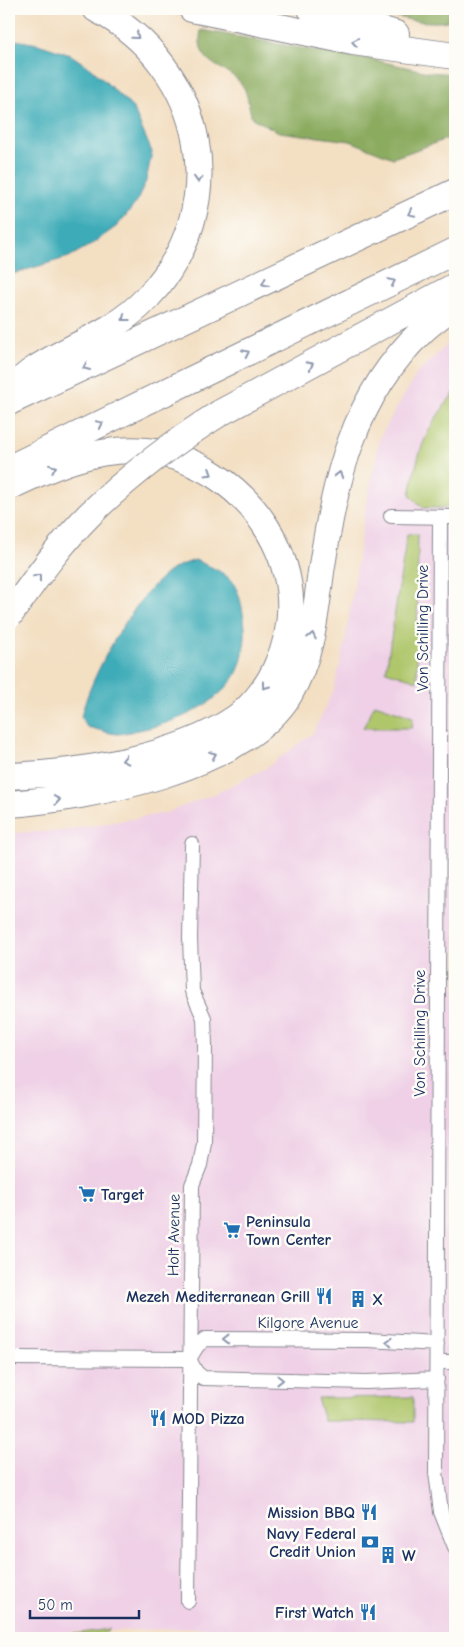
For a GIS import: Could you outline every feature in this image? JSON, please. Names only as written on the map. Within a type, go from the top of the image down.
[{"type":"highway","points":[[9,391],[34,369],[124,320],[147,298],[168,271],[184,243],[194,212],[198,168],[196,138],[186,102],[173,77],[138,36],[96,9]]},
{"type":"highway","points":[[192,9],[353,42],[455,56]]},
{"type":"highway","points":[[311,9],[382,31],[455,45]]},
{"type":"highway","points":[[9,402],[455,192]]},
{"type":"highway","points":[[9,469],[455,251]]},
{"type":"highway","points":[[9,616],[54,555],[89,516],[132,477],[193,430],[220,413],[455,286]]},
{"type":"highway","points":[[9,804],[49,801],[97,793],[141,782],[225,750],[253,734],[272,716],[288,696],[302,669],[313,638],[335,493],[342,462],[355,429],[387,371],[422,331],[455,304]]},
{"type":"highway","points":[[9,487],[90,454],[114,451],[147,451],[167,455],[193,464],[212,474],[259,515],[273,536],[284,559],[292,604],[290,626],[284,651],[273,675],[256,698],[238,716],[213,731],[175,746],[127,760],[55,772],[9,776]]},
{"type":"street","points":[[391,516],[455,517]]},
{"type":"street","name":"Von Schilling Drive","points":[[440,517],[436,1049],[438,1362],[436,1435],[438,1492],[444,1522],[455,1547]]},
{"type":"street","name":"Holt Avenue","points":[[188,1601],[192,1185],[200,1165],[204,1143],[204,1018],[192,991],[190,938],[192,844]]},
{"type":"street","name":"Kilgore Avenue","points":[[189,1359],[197,1346],[205,1339],[368,1340],[437,1344]]},
{"type":"street","points":[[9,1358],[189,1359],[196,1372],[204,1378],[366,1382],[437,1379]]},
{"type":"street","points":[[438,1362],[455,1362]]},
{"type":"shaded area","name":"Peninsula Town Center","points":[[455,336],[455,1638],[232,1634],[206,1628],[72,1632],[57,1638],[9,1638],[9,833],[60,831],[166,813],[214,794],[266,768],[313,733],[334,689],[345,642],[365,512],[380,437],[416,375]]},
{"type":"green space","points":[[364,9],[455,9],[455,19],[433,22],[421,21]]},
{"type":"green space","points":[[201,30],[317,51],[343,53],[428,72],[455,74],[455,136],[393,158],[350,141],[279,132],[252,118],[244,88],[238,80],[215,65],[203,52],[200,43]]},
{"type":"green space","points":[[455,392],[455,508],[423,508],[410,495],[416,465],[430,428]]},
{"type":"green space","points":[[407,534],[418,534],[417,681],[386,671]]},
{"type":"green space","points":[[375,704],[413,717],[412,728],[363,728]]},
{"type":"green space","points":[[413,1397],[413,1422],[324,1421],[317,1398]]},
{"type":"green space","points":[[110,1629],[96,1638],[46,1638]]},
{"type":"water","points":[[9,39],[38,44],[71,55],[92,69],[133,108],[152,152],[146,181],[136,203],[117,226],[92,244],[69,257],[9,275]]},
{"type":"water","points":[[195,560],[225,575],[231,580],[239,595],[244,619],[245,641],[240,665],[234,678],[225,689],[204,706],[166,723],[120,734],[87,727],[81,717],[94,679],[130,615],[159,580],[175,568]]},
{"type":"place","name":"Target","points":[[87,1194]]},
{"type":"place","name":"Peninsula Town Center","points":[[232,1230]]},
{"type":"place","name":"Mezeh Mediterranean Grill","points":[[324,1296]]},
{"type":"place","name":"X","points":[[358,1299]]},
{"type":"place","name":"MOD Pizza","points":[[158,1418]]},
{"type":"place","name":"Mission BBQ","points":[[369,1512]]},
{"type":"place","name":"Navy Federal Credit Union","points":[[370,1542]]},
{"type":"place","name":"W","points":[[388,1555]]},
{"type":"place","name":"First Watch","points":[[368,1612]]}]
